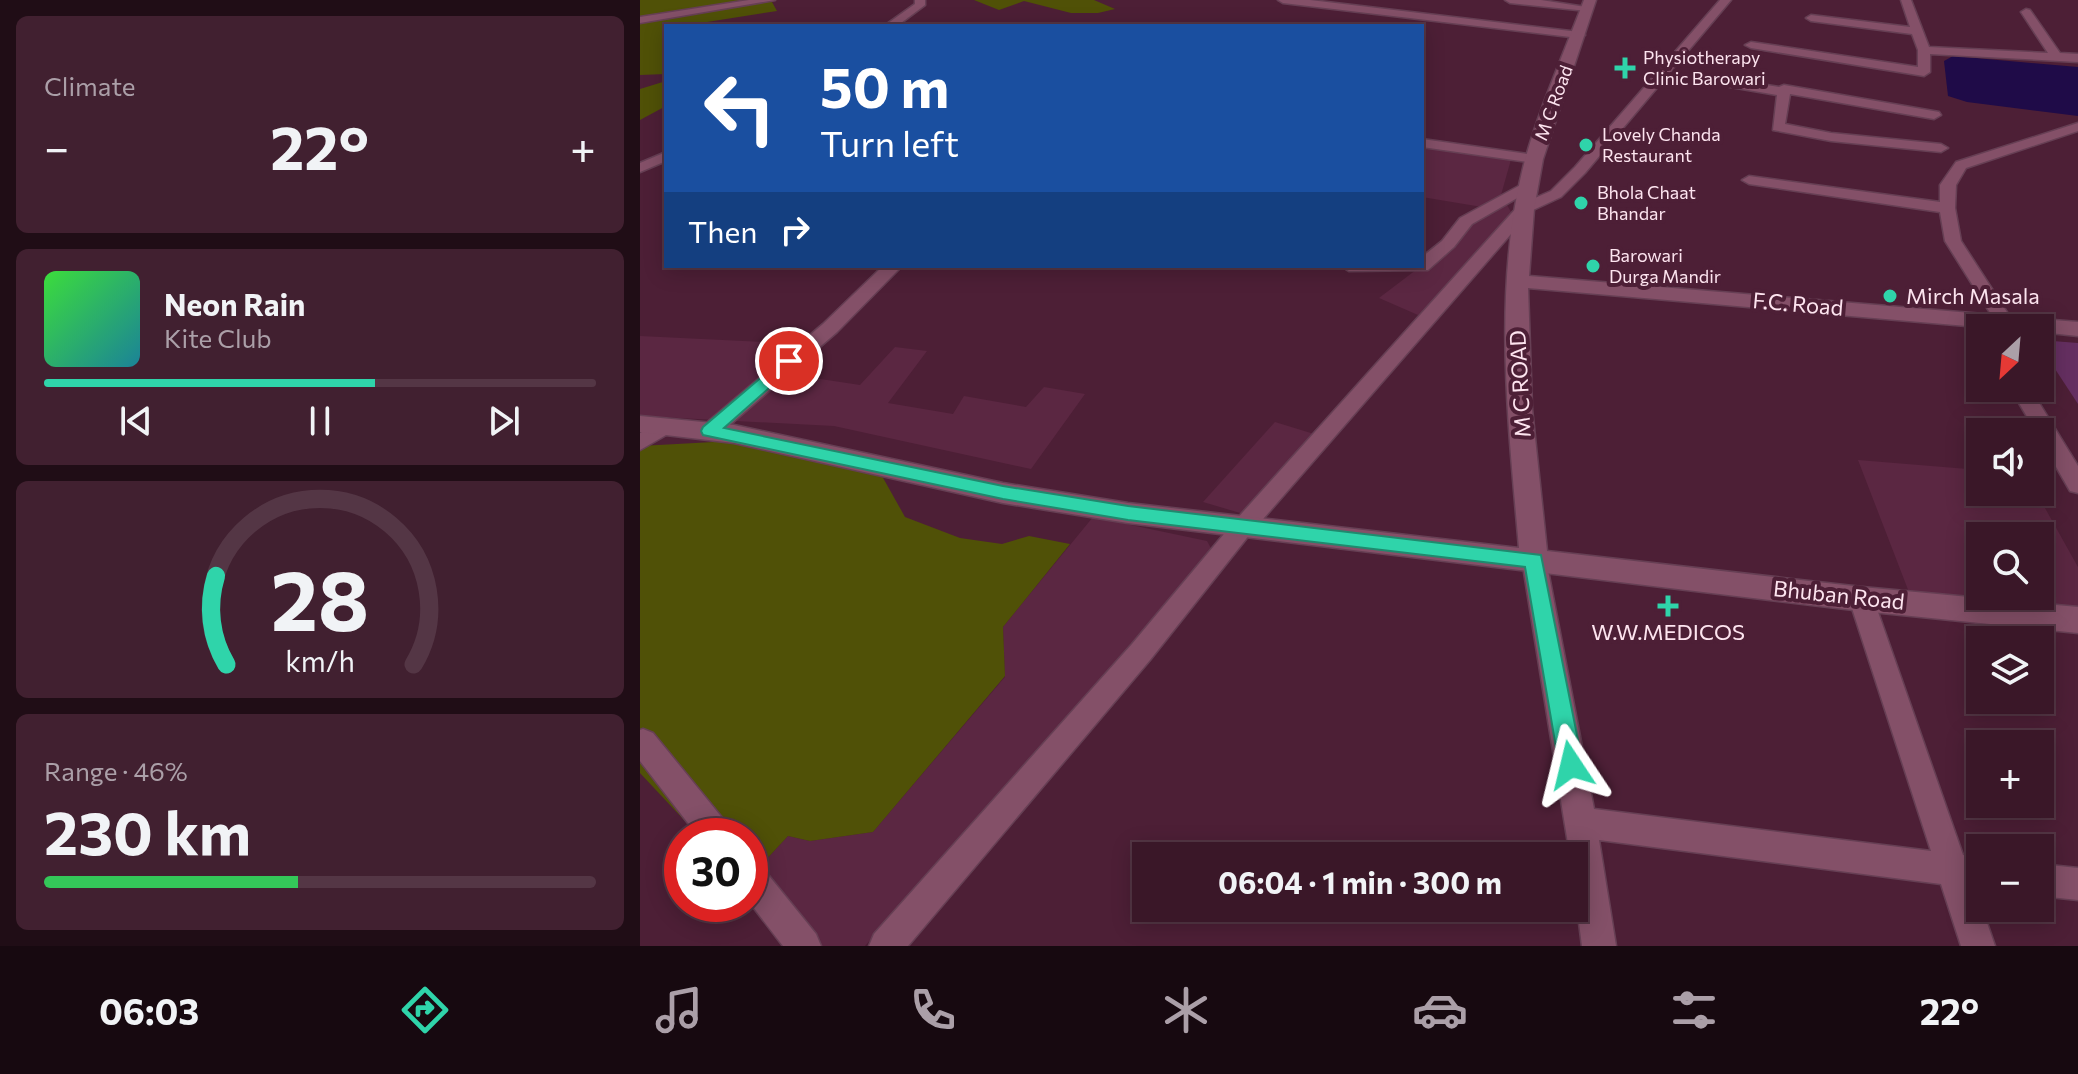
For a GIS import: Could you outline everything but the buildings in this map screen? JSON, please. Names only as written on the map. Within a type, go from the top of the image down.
[{"type":"street","points":[[640,20],[770,0]]},
{"type":"street","points":[[894,24],[910,15],[920,5],[920,0]]},
{"type":"street","points":[[1283,0],[1579,35]]},
{"type":"street","points":[[1510,0],[1588,4]]},
{"type":"street","points":[[1424,264],[1448,244],[1466,221],[1526,197],[1556,194],[1726,0]]},
{"type":"street","points":[[1751,45],[1924,72],[1924,50],[1906,0]]},
{"type":"street","name":"M C Road","points":[[1526,197],[1534,159],[1588,4]]},
{"type":"street","points":[[2026,12],[2056,56]]},
{"type":"street","points":[[1410,24],[1418,15]]},
{"type":"street","points":[[1811,18],[1917,31]]},
{"type":"street","points":[[1924,50],[2078,58]]},
{"type":"street","points":[[1723,82],[1783,92],[1784,89],[1938,132]]},
{"type":"street","points":[[1783,92],[1778,127],[1831,137],[1938,132]]},
{"type":"street","points":[[1931,100],[1938,132],[1961,165]]},
{"type":"street","points":[[1986,314],[1953,241],[1947,208],[1948,185],[1961,165],[2078,127]]},
{"type":"street","points":[[1424,143],[1534,159]]},
{"type":"street","points":[[640,168],[664,157]]},
{"type":"street","points":[[1749,180],[1947,208]]},
{"type":"street","points":[[886,946],[1141,652],[1242,528],[1526,197]]},
{"type":"street","name":"M C ROAD","points":[[1526,197],[1517,281],[1517,387],[1534,560]]},
{"type":"street","points":[[710,431],[830,328],[891,268]]},
{"type":"street","name":"F.C. Road","points":[[1517,281],[1761,300],[1966,321]]},
{"type":"street","name":"F.C. Road","points":[[2054,328],[2078,329]]},
{"type":"street","points":[[2028,402],[2078,485]]},
{"type":"street","points":[[640,443],[653,425]]},
{"type":"street","name":"Bhuban Road","points":[[653,425],[710,431],[1003,493],[1242,528],[1862,599],[2078,620]]},
{"type":"street","points":[[1534,560],[1581,823],[1599,946]]},
{"type":"street","points":[[1862,599],[1966,868]]},
{"type":"street","points":[[643,742],[703,818]]},
{"type":"street","points":[[1581,823],[1966,871]]},
{"type":"street","points":[[2054,881],[2078,884]]},
{"type":"street","points":[[768,900],[804,946]]},
{"type":"street","points":[[1974,922],[1978,946]]},
{"type":"shaded area","points":[[640,0],[777,0],[772,2],[777,11],[706,24],[664,24],[664,74],[640,75]]},
{"type":"shaded area","points":[[974,0],[1094,0],[1115,9],[1098,13],[1071,13],[1024,1],[999,10]]},
{"type":"shaded area","points":[[1953,56],[2078,67],[2078,116],[1967,102],[1948,96],[1944,61]]},
{"type":"shaded area","points":[[664,82],[664,107],[640,120],[640,89]]},
{"type":"shaded area","points":[[1424,145],[1512,156],[1501,195],[1514,217],[1418,315],[1379,298],[1419,268],[1424,268],[1424,264],[1482,207],[1424,197]]},
{"type":"shaded area","points":[[640,336],[824,345],[794,375],[860,385],[895,347],[927,351],[888,403],[953,414],[964,396],[1026,407],[1044,387],[1085,394],[1031,469],[834,426],[640,416]]},
{"type":"shaded area","points":[[1275,422],[1314,434],[1247,515],[1203,502]]},
{"type":"shaded area","points":[[769,439],[866,466],[882,476],[905,517],[960,538],[1002,544],[1029,536],[1070,544],[1003,627],[1005,676],[873,832],[810,841],[788,836],[768,858],[768,818],[682,818],[640,773],[640,446]]},
{"type":"shaded area","points":[[1858,460],[1966,469],[1966,506],[2044,506],[2053,522],[1966,522],[1966,605],[1912,600]]},
{"type":"shaded area","points":[[1093,517],[1207,541],[1213,552],[865,946],[795,946],[768,905],[768,858],[788,836],[810,841],[873,832],[1005,677],[1003,627]]},
{"type":"shaded area","points":[[2054,524],[2078,567],[2078,616],[2016,610],[2054,610]]},
{"type":"place","name":"Physiotherapy Clinic Barowari","points":[[1625,68]]},
{"type":"place","name":"Lovely Chanda Restaurant","points":[[1586,145]]},
{"type":"place","name":"Bhola Chaat Bhandar","points":[[1581,203]]},
{"type":"place","name":"Barowari Durga Mandir","points":[[1593,266]]},
{"type":"place","name":"Mirch Masala","points":[[1890,296]]},
{"type":"place","name":"W.W.MEDICOS","points":[[1668,606]]},
{"type":"route","points":[[789,361],[710,431],[1003,493],[1128,513],[1534,560],[1571,765]]}]
